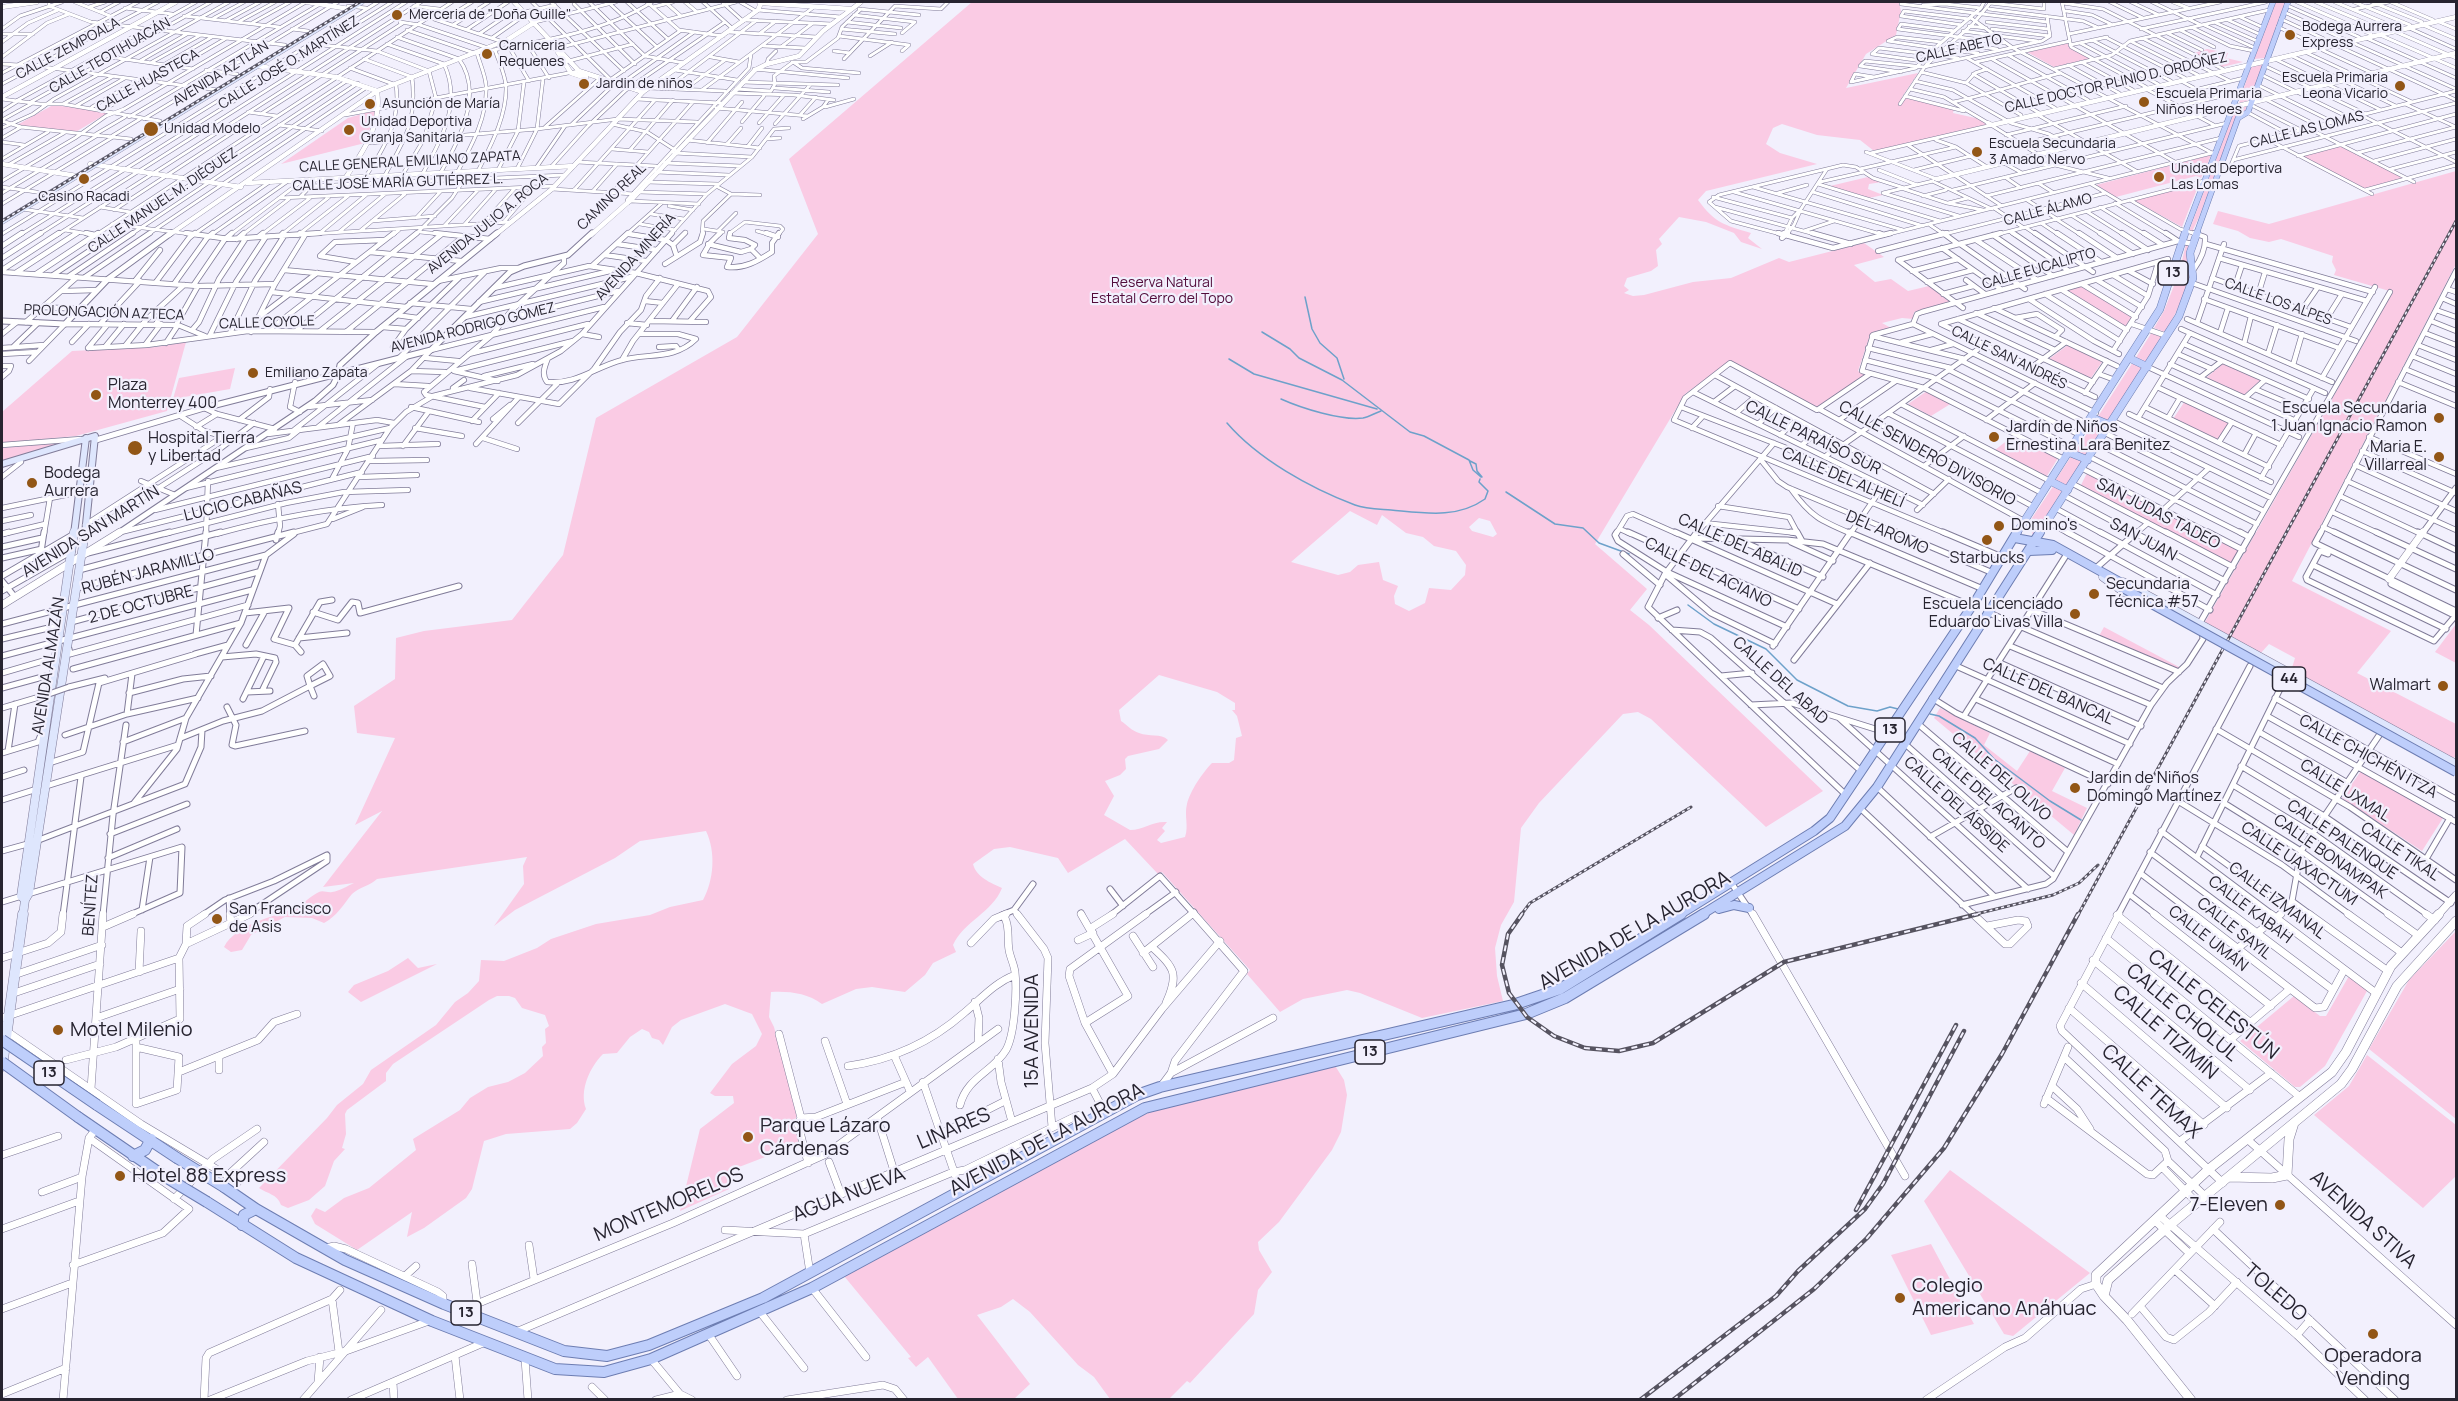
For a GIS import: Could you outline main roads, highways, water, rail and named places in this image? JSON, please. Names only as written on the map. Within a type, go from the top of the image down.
[{"type":"main road","name":"AVENIDA AZTLÁN","points":[[2,220],[43,193],[182,112],[237,74],[308,31],[362,2]]},
{"type":"main road","name":"13","points":[[2024,521],[2149,328],[2165,298],[2180,242],[2186,232],[2273,2]]},
{"type":"main road","name":"13","points":[[2039,537],[2179,316],[2192,283],[2194,269],[2189,257],[2196,235],[2238,118],[2247,112],[2252,103],[2287,3]]},
{"type":"main road","name":"AVENIDA AZTLÁN","points":[[92,165],[160,121],[257,66],[350,7]]},
{"type":"main road","name":"AVENIDA AZTLÁN","points":[[2,220],[75,175]]},
{"type":"main road","points":[[2129,358],[2148,367]]},
{"type":"main road","points":[[2092,418],[2112,423]]},
{"type":"main road","name":"AVENIDA RODRIGO GÓMEZ","points":[[2,466],[95,438]]},
{"type":"main road","name":"AVENIDA ALMAZÁN","points":[[2,1064],[3,1034],[17,974],[25,896],[46,761],[79,570],[84,555],[85,525],[95,438]]},
{"type":"main road","name":"AVENIDA RODRIGO GÓMEZ","points":[[2,466],[86,440]]},
{"type":"main road","name":"AVENIDA ALMAZÁN","points":[[46,761],[58,641],[86,440]]},
{"type":"main road","points":[[2068,453],[2089,458]]},
{"type":"main road","points":[[2050,481],[2069,490]]},
{"type":"main road","name":"44","points":[[2024,521],[2026,531],[2039,537],[2065,557],[2108,577]]},
{"type":"main road","name":"AVENIDA DE LA AURORA","points":[[256,1209],[345,1260],[538,1343],[580,1355],[607,1356],[649,1345],[763,1298],[810,1274],[1036,1148],[1132,1098],[1160,1088],[1513,1005],[1551,993],[1732,884],[1821,826],[1847,796],[1861,771],[1983,590],[2024,521]]},
{"type":"main road","name":"44","points":[[2014,538],[2039,537]]},
{"type":"main road","name":"AVENIDA DE LA AURORA","points":[[242,1225],[296,1258],[432,1321],[525,1359],[564,1371],[597,1373],[651,1359],[812,1288],[1133,1113],[1162,1102],[1526,1014],[1565,999],[1740,893],[1845,826],[1877,787],[1987,612],[2039,537]]},
{"type":"main road","points":[[2028,552],[2053,548]]},
{"type":"main road","name":"44","points":[[2053,548],[2096,568],[2124,587],[2457,774]]},
{"type":"main road","points":[[2108,577],[2201,623],[2457,765]]},
{"type":"main road","points":[[2108,577],[2116,588],[2457,774]]},
{"type":"main road","name":"44","points":[[2124,587],[2457,765]]},
{"type":"main road","points":[[2175,619],[2184,620],[2185,616],[2182,614]]},
{"type":"main road","points":[[1961,624],[1967,629],[1976,630]]},
{"type":"main road","points":[[1704,915],[1731,906],[1749,908]]},
{"type":"main road","name":"13","points":[[3,1034],[97,1105],[138,1126],[151,1139],[177,1158],[226,1181],[256,1209]]},
{"type":"main road","name":"13","points":[[2,1064],[78,1117],[92,1134],[133,1156],[242,1225]]},
{"type":"main road","points":[[1064,1133],[1062,1144],[1070,1147]]},
{"type":"main road","points":[[133,1156],[145,1150],[151,1139]]},
{"type":"main road","points":[[1036,1148],[1043,1153],[1038,1164]]},
{"type":"main road","points":[[242,1225],[244,1215],[256,1209]]},
{"type":"waterway","points":[[1305,297],[1312,329],[1320,343],[1337,358],[1344,379]]},
{"type":"waterway","points":[[1262,332],[1290,349],[1299,358],[1342,380],[1410,432],[1424,436],[1469,460],[1473,470],[1481,477]]},
{"type":"waterway","points":[[1229,359],[1254,374],[1377,409]]},
{"type":"waterway","points":[[1281,399],[1310,410],[1344,418],[1363,418],[1381,411]]},
{"type":"waterway","points":[[1227,423],[1254,449],[1286,471],[1320,490],[1355,505],[1373,509],[1428,513],[1463,510],[1485,499],[1488,491],[1479,482],[1480,479]]},
{"type":"waterway","points":[[1470,461],[1476,464],[1477,471],[1482,477]]},
{"type":"waterway","points":[[1506,492],[1555,524],[1583,528],[1599,543],[1629,554]]},
{"type":"waterway","points":[[1688,605],[1714,624],[1766,649],[1797,680],[1848,706],[1877,711],[1890,707],[1898,709]]},
{"type":"waterway","points":[[1930,714],[1939,716],[1975,738],[1994,759],[2050,801],[2081,820]]},
{"type":"railway","points":[[2,221],[360,2]]},
{"type":"railway","points":[[2078,915],[2456,221]]},
{"type":"railway","points":[[1521,915],[1530,903],[1691,807]]},
{"type":"railway","points":[[1972,915],[2053,895],[2079,883],[2098,865]]},
{"type":"railway","points":[[1522,914],[1508,934],[1502,965],[1509,993],[1527,1017],[1554,1036],[1585,1048],[1619,1051],[1653,1043],[1784,962],[1978,914]]},
{"type":"railway","points":[[1673,1400],[1814,1289],[1867,1238],[1944,1148],[2002,1054],[2078,914]]},
{"type":"railway","points":[[1856,1210],[1956,1025]]},
{"type":"railway","points":[[1640,1400],[1776,1296],[1798,1271],[1865,1209],[1883,1184],[1964,1031]]},
{"type":"place","name":"Merceria de \"Doña Guille\"","points":[[397,15]]},
{"type":"place","name":"Bodega Aurrera Express","points":[[2290,35]]},
{"type":"place","name":"Carniceria Requenes","points":[[487,54]]},
{"type":"place","name":"Jardin de niños","points":[[584,84]]},
{"type":"place","name":"Escuela Primaria Leona Vicario","points":[[2400,86]]},
{"type":"place","name":"Escuela Primaria Niños Heroes","points":[[2144,102]]},
{"type":"place","name":"Asunción de María","points":[[370,104]]},
{"type":"place","name":"Unidad Modelo","points":[[151,129]]},
{"type":"place","name":"Unidad Deportiva Granja Sanitaria","points":[[349,130]]},
{"type":"place","name":"Escuela Secundaria 3 Amado Nervo","points":[[1977,152]]},
{"type":"place","name":"Unidad Deportiva Las Lomas","points":[[2159,177]]},
{"type":"place","name":"Casino Racadi","points":[[84,179]]},
{"type":"place","name":"Emiliano Zapata","points":[[253,373]]},
{"type":"place","name":"Plaza Monterrey 400","points":[[96,395]]},
{"type":"place","name":"Escuela Secundaria 1 Juan Ignacio Ramon","points":[[2439,418]]},
{"type":"place","name":"Jardín de Niños Ernestina Lara Benitez","points":[[1994,437]]},
{"type":"place","name":"Hospital Tierra y Libertad","points":[[135,448]]},
{"type":"place","name":"Maria E. Villarreal","points":[[2439,457]]},
{"type":"place","name":"Bodega Aurrera","points":[[32,483]]},
{"type":"place","name":"Domino's","points":[[1999,526]]},
{"type":"place","name":"Starbucks","points":[[1987,540]]},
{"type":"place","name":"Secundaria Técnica #57","points":[[2094,594]]},
{"type":"place","name":"Escuela Licenciado Eduardo Livas Villa","points":[[2075,614]]},
{"type":"place","name":"Walmart","points":[[2443,686]]},
{"type":"place","name":"Jardin de Niños Domingo Martínez","points":[[2075,788]]},
{"type":"place","name":"San Francisco de Asis","points":[[217,919]]},
{"type":"place","name":"Motel Milenio","points":[[58,1030]]},
{"type":"place","name":"Parque Lázaro Cárdenas","points":[[748,1137]]},
{"type":"place","name":"Hotel 88 Express","points":[[120,1176]]},
{"type":"place","name":"7-Eleven","points":[[2280,1205]]},
{"type":"place","name":"Colegio Americano Anáhuac","points":[[1900,1298]]},
{"type":"place","name":"Operadora Vending","points":[[2373,1334]]},
{"type":"park label","name":"Reserva Natural Estatal Cerro del Topo","points":[[1162,292]]}]
